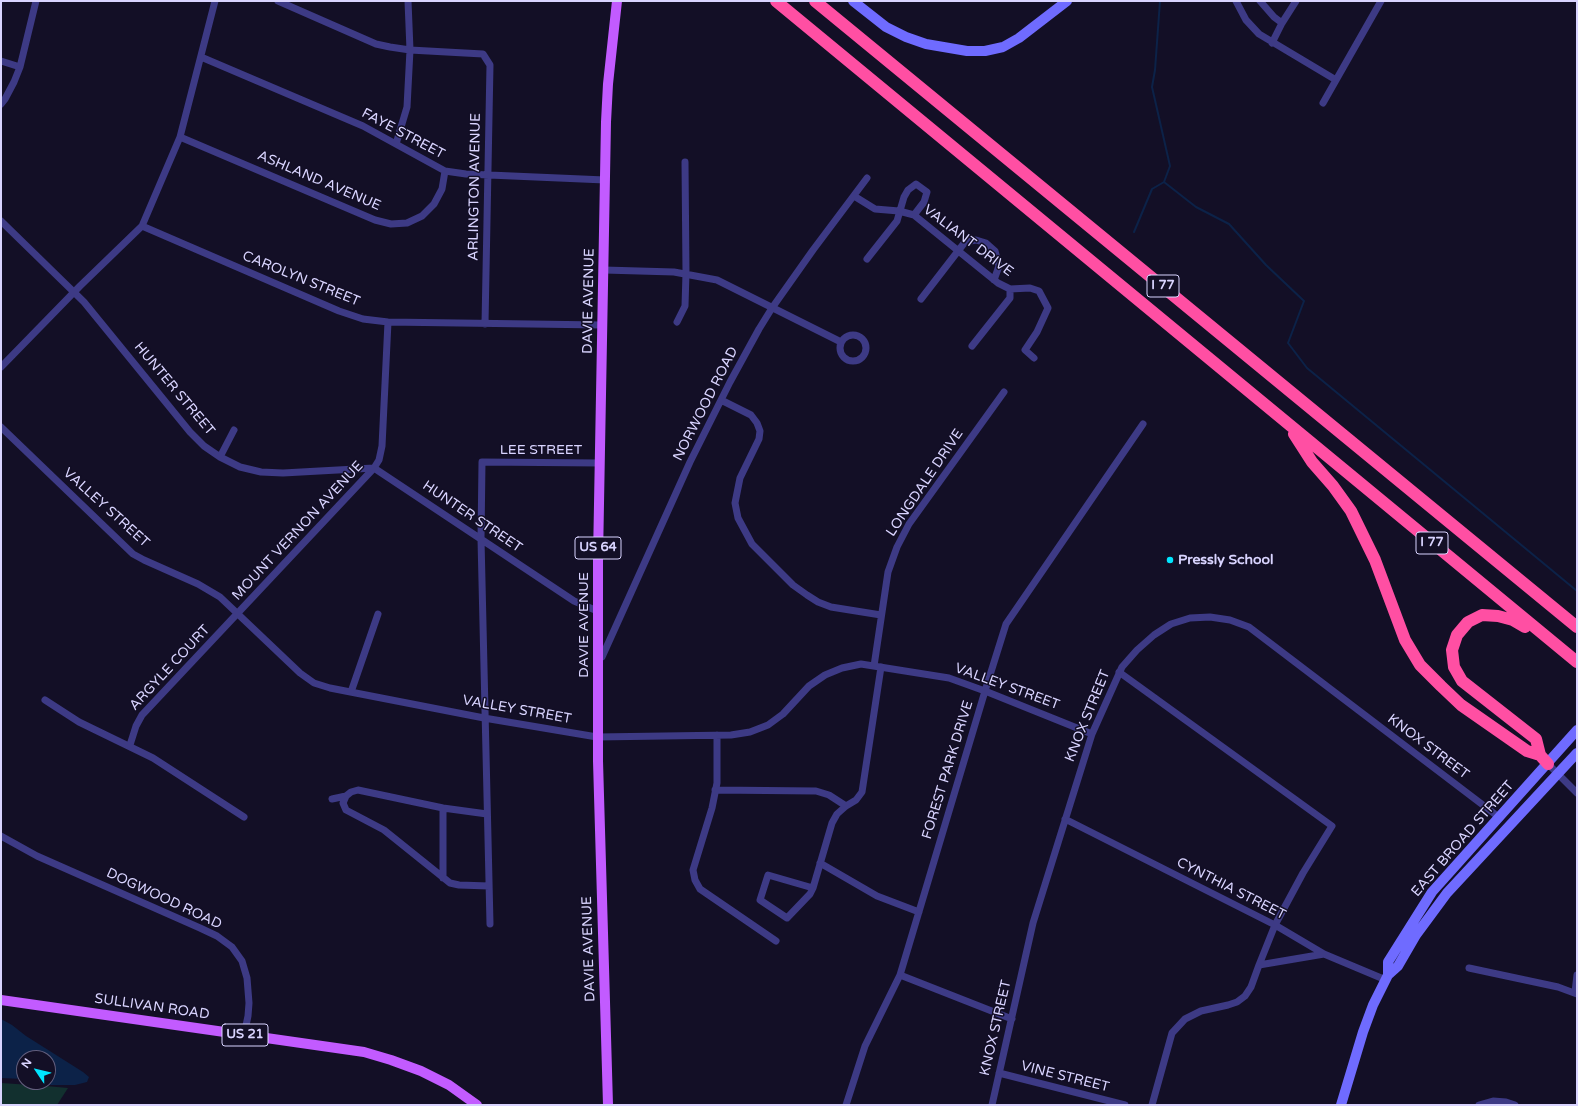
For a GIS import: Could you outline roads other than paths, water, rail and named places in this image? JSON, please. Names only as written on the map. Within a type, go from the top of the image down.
[{"type":"highway","name":"I 77","points":[[776,1],[1577,662]]},
{"type":"highway","name":"I 77","points":[[815,1],[1577,627]]},
{"type":"highway","points":[[1287,423],[1312,462],[1333,486],[1351,511],[1375,560],[1405,640],[1420,665],[1461,705],[1527,751],[1544,760]]},
{"type":"highway","points":[[1509,571],[1577,621]]},
{"type":"highway","points":[[1544,760],[1536,739],[1462,681],[1454,667],[1452,650],[1457,635],[1468,622],[1482,615],[1514,620],[1577,667]]},
{"type":"main road","name":"DAVIE AVENUE","points":[[608,1105],[597,737],[598,610],[605,180],[608,84],[617,1]]},
{"type":"main road","points":[[853,1],[886,27],[906,37],[926,44],[967,51],[985,51],[1003,47],[1018,38],[1067,1]]},
{"type":"main road","name":"EAST BROAD STREET","points":[[1387,978],[1388,962],[1432,892],[1500,818],[1544,760],[1577,730]]},
{"type":"main road","name":"EAST BROAD STREET","points":[[1341,1105],[1363,1032],[1373,1005],[1387,978],[1398,966],[1416,935],[1446,892],[1577,753]]},
{"type":"main road","name":"SULLIVAN ROAD","points":[[1,1000],[364,1052],[421,1071],[449,1085],[477,1105]]},
{"type":"street","points":[[1,104],[5,100],[20,67],[36,1]]},
{"type":"street","points":[[1,367],[74,292],[142,226],[180,137],[215,1]]},
{"type":"street","points":[[278,1],[376,44],[410,50]]},
{"type":"street","points":[[396,144],[407,107],[410,50],[408,1]]},
{"type":"street","points":[[1236,1],[1246,20],[1258,34],[1336,80]]},
{"type":"street","points":[[1260,1],[1274,17],[1282,23]]},
{"type":"street","points":[[1272,43],[1282,23],[1296,1]]},
{"type":"street","points":[[1323,104],[1382,1]]},
{"type":"street","name":"ARLINGTON AVENUE","points":[[410,50],[483,54],[490,65],[485,324]]},
{"type":"street","name":"FAYE STREET","points":[[201,57],[350,121],[445,171],[466,174],[605,180]]},
{"type":"street","points":[[1,61],[20,67]]},
{"type":"street","name":"ASHLAND AVENUE","points":[[180,137],[375,220],[391,224],[407,223],[422,216],[434,204],[442,189],[445,171]]},
{"type":"street","points":[[677,322],[685,306],[685,162]]},
{"type":"street","name":"NORWOOD ROAD","points":[[598,658],[602,657],[690,462],[721,400],[772,308],[867,178]]},
{"type":"street","points":[[867,259],[898,221],[899,211],[904,197],[908,190],[916,184],[927,192],[924,202],[914,215]]},
{"type":"street","name":"VALIANT DRIVE","points":[[854,196],[875,209],[899,211],[914,215],[994,280],[1010,289],[1030,288],[1039,291],[1048,308],[1037,332],[1025,350],[1034,358]]},
{"type":"street","name":"HUNTER STREET","points":[[1,221],[84,302],[190,432],[204,446],[220,457],[240,467],[261,472],[283,473],[374,468],[574,601],[598,610]]},
{"type":"street","name":"CAROLYN STREET","points":[[142,226],[339,311],[363,319],[388,322],[602,325]]},
{"type":"street","points":[[921,299],[965,242],[976,240],[986,243],[995,251],[999,266],[994,280]]},
{"type":"street","points":[[604,270],[686,273],[717,280],[841,342]]},
{"type":"street","points":[[972,346],[1010,298],[1010,289]]},
{"type":"street","name":"MOUNT VERNON AVENUE","points":[[239,614],[374,468],[379,460],[382,446],[388,322]]},
{"type":"street","name":"LONGDALE DRIVE","points":[[813,888],[832,823],[837,814],[856,800],[862,792],[877,667],[881,614],[888,572],[897,547],[906,529],[1004,392]]},
{"type":"street","points":[[721,400],[751,415],[757,423],[760,431],[759,439],[740,478],[736,503],[738,518],[752,544],[793,585],[818,602],[831,607],[881,614]]},
{"type":"street","name":"FOREST PARK DRIVE","points":[[846,1105],[865,1046],[900,974],[1006,624],[1143,424]]},
{"type":"street","name":"VALLEY STREET","points":[[1,427],[133,554],[198,584],[220,597],[305,676],[314,683],[330,688],[484,718],[597,737],[731,735],[750,732],[768,725],[783,714],[809,686],[825,675],[842,668],[861,664],[949,678],[1092,734]]},
{"type":"street","points":[[220,457],[234,430]]},
{"type":"street","name":"LEE STREET","points":[[481,539],[482,462],[600,463]]},
{"type":"street","points":[[481,539],[490,924]]},
{"type":"street","name":"ARGYLE COURT","points":[[130,745],[136,726],[142,715],[239,614]]},
{"type":"street","points":[[351,692],[378,614]]},
{"type":"street","name":"KNOX STREET","points":[[992,1105],[1033,923],[1092,734],[1119,672],[1137,650],[1148,640],[1171,624],[1190,618],[1210,617],[1230,620],[1249,627],[1500,818]]},
{"type":"street","points":[[1119,672],[1332,826],[1303,873],[1275,925],[1251,987],[1245,996],[1237,1002],[1200,1011],[1184,1019],[1172,1033],[1152,1105]]},
{"type":"street","points":[[45,700],[79,722],[130,745],[153,758],[244,817]]},
{"type":"street","points":[[717,735],[717,783],[712,808],[693,870],[695,880],[700,889],[776,941]]},
{"type":"street","points":[[1544,760],[1577,793]]},
{"type":"street","points":[[332,799],[346,796],[351,792],[358,790],[443,808],[487,814]]},
{"type":"street","points":[[715,790],[816,791],[829,795],[846,806]]},
{"type":"street","points":[[346,796],[343,803],[346,810],[384,830],[450,883],[459,885],[489,886]]},
{"type":"street","points":[[443,808],[443,878]]},
{"type":"street","name":"CYNTHIA STREET","points":[[1065,818],[1275,925],[1324,954],[1387,978]]},
{"type":"street","name":"DOGWOOD ROAD","points":[[1,836],[37,856],[200,928],[216,936],[232,947],[242,961],[250,997],[244,1035]]},
{"type":"street","points":[[820,863],[877,896],[919,912]]},
{"type":"street","points":[[768,875],[813,888],[810,894],[787,918],[760,900],[768,875]]},
{"type":"street","points":[[1259,965],[1324,954]]},
{"type":"street","points":[[1469,968],[1558,987],[1576,993],[1577,975]]},
{"type":"street","points":[[900,974],[1012,1019]]},
{"type":"street","name":"VINE STREET","points":[[999,1073],[1125,1105]]},
{"type":"street","points":[[1479,1105],[1493,1101],[1506,1102],[1515,1105]]},
{"type":"water","points":[[1,1019],[48,1050],[16,1050],[16,1079],[1,1078]]},
{"type":"water","points":[[56,1055],[89,1077],[87,1082],[75,1085],[56,1085]]},
{"type":"waterway","points":[[1160,1],[1155,70],[1152,87],[1170,166],[1164,182],[1196,207],[1229,224],[1266,265],[1304,301],[1288,343],[1307,368],[1577,591]]},
{"type":"waterway","points":[[1134,232],[1152,189],[1164,182]]},
{"type":"place","name":"Pressly School","points":[[1170,560]]}]
